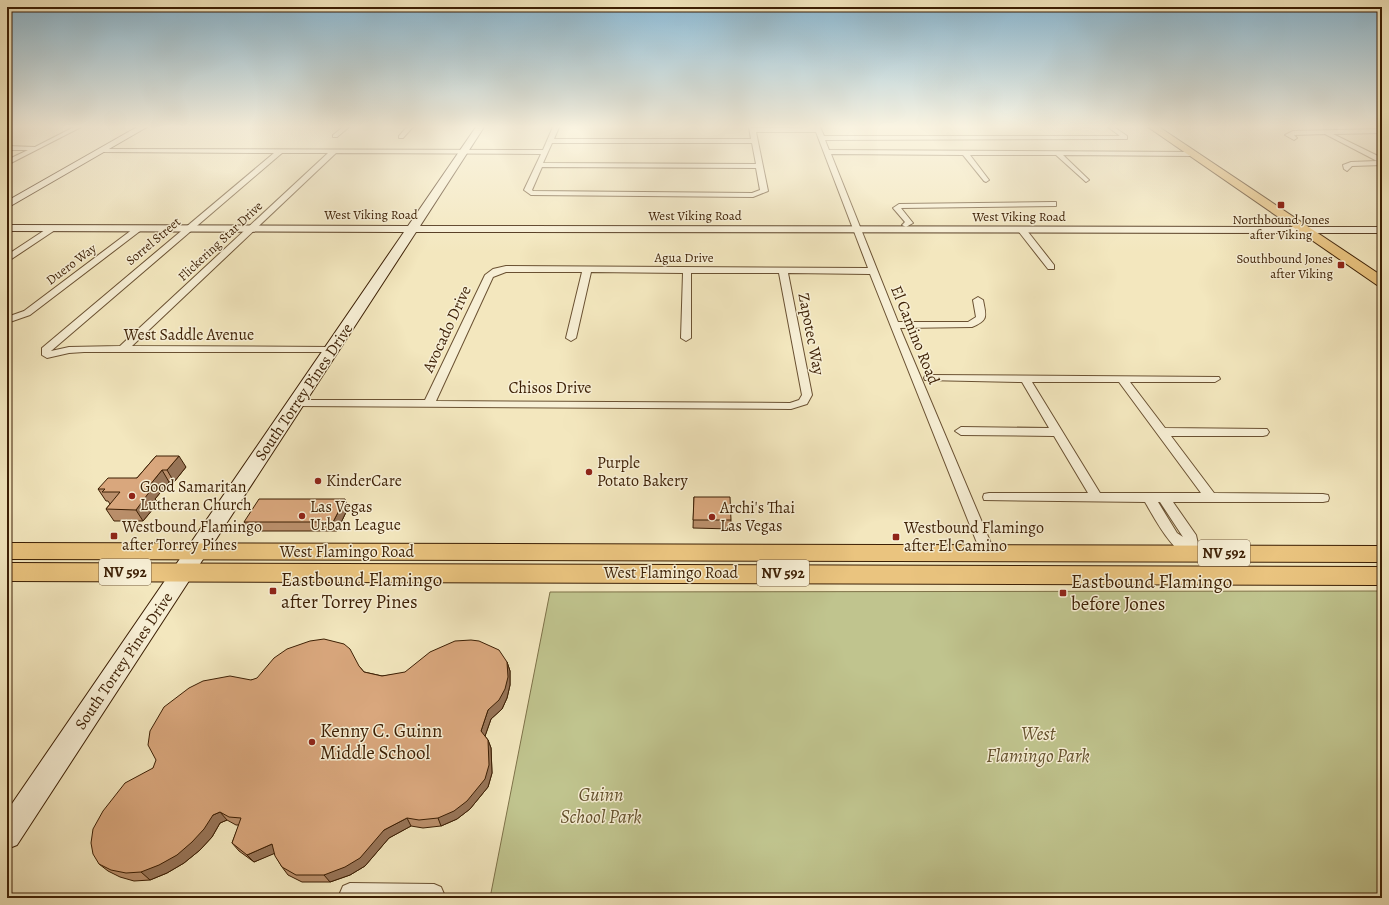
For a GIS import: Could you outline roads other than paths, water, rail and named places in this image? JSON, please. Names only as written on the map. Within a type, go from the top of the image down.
[{"type":"main road","points":[[1216,169],[1382,282]]},
{"type":"main road","name":"West Flamingo Road","points":[[7,551],[198,551],[592,562],[937,574],[1382,576]]},
{"type":"main road","name":"West Flamingo Road","points":[[7,572],[462,573],[592,562],[598,565],[608,562],[626,563],[657,552],[1382,554]]},
{"type":"main road","points":[[937,574],[950,564],[975,563],[983,561],[987,558],[988,553]]},
{"type":"main road","points":[[1020,574],[1023,568],[1030,565],[1054,564],[1066,553]]},
{"type":"main road","points":[[1291,576],[1294,568],[1310,566],[1382,566]]},
{"type":"street","points":[[7,205],[69,169]]},
{"type":"street","name":"Sorrel Street","points":[[47,355],[46,350],[51,345],[258,169]]},
{"type":"street","name":"Flickering Star Drive","points":[[123,349],[315,169]]},
{"type":"street","name":"South Torrey Pines Drive","points":[[7,835],[451,169]]},
{"type":"street","points":[[537,169],[528,190],[531,193],[753,195],[760,194],[764,191],[761,169]]},
{"type":"street","name":"El Camino Road","points":[[835,169],[894,325],[988,553]]},
{"type":"street","points":[[978,169],[986,180]]},
{"type":"street","points":[[1074,169],[1086,180]]},
{"type":"street","points":[[906,224],[897,208],[899,206],[1053,204]]},
{"type":"street","name":"West Viking Road","points":[[7,228],[858,230],[906,224],[1022,230],[1307,232],[1382,230]]},
{"type":"street","points":[[7,259],[54,228]]},
{"type":"street","name":"Duero Way","points":[[11,319],[27,313],[140,228]]},
{"type":"street","points":[[1022,230],[1051,267]]},
{"type":"street","name":"Agua Drive","points":[[496,271],[506,269],[587,269],[873,271]]},
{"type":"street","points":[[571,338],[587,269]]},
{"type":"street","points":[[686,338],[687,270]]},
{"type":"street","name":"Zapotec Way","points":[[783,270],[807,395],[803,402]]},
{"type":"street","name":"Avocado Drive","points":[[429,403],[489,275],[496,271]]},
{"type":"street","points":[[894,325],[969,325],[979,321],[981,317],[978,300]]},
{"type":"street","name":"West Saddle Avenue","points":[[47,355],[69,350],[123,349],[332,350]]},
{"type":"street","points":[[929,378],[1215,379]]},
{"type":"street","points":[[1025,378],[1097,498]]},
{"type":"street","points":[[1122,379],[1211,498]]},
{"type":"street","name":"Chisos Drive","points":[[296,403],[791,406],[803,402]]},
{"type":"street","points":[[961,431],[1058,432]]},
{"type":"street","points":[[1162,432],[1263,432]]},
{"type":"street","points":[[990,497],[1322,498]]},
{"type":"street","points":[[1148,498],[1172,536],[1193,553]]},
{"type":"street","points":[[1164,498],[1189,535],[1193,553]]},
{"type":"street","points":[[350,893],[434,894],[433,898]]},
{"type":"place","name":"Northbound Jones after Viking","points":[[1281,205]]},
{"type":"place","name":"Southbound Jones after Viking","points":[[1341,265]]},
{"type":"place","name":"Purple Potato Bakery","points":[[589,472]]},
{"type":"place","name":"KinderCare","points":[[318,481]]},
{"type":"place","name":"Good Samaritan Lutheran Church","points":[[132,496]]},
{"type":"place","name":"Las Vegas Urban League","points":[[302,516]]},
{"type":"place","name":"Archi's Thai Las Vegas","points":[[712,517]]},
{"type":"place","name":"Westbound Flamingo after Torrey Pines","points":[[114,536]]},
{"type":"place","name":"Westbound Flamingo after El Camino","points":[[896,537]]},
{"type":"place","name":"Eastbound Flamingo after Torrey Pines","points":[[273,591]]},
{"type":"place","name":"Eastbound Flamingo before Jones","points":[[1063,593]]},
{"type":"place","name":"Kenny C. Guinn Middle School","points":[[312,742]]},
{"type":"park label","name":"West Flamingo Park","points":[[1038,745]]},
{"type":"park label","name":"Guinn School Park","points":[[601,806]]}]
